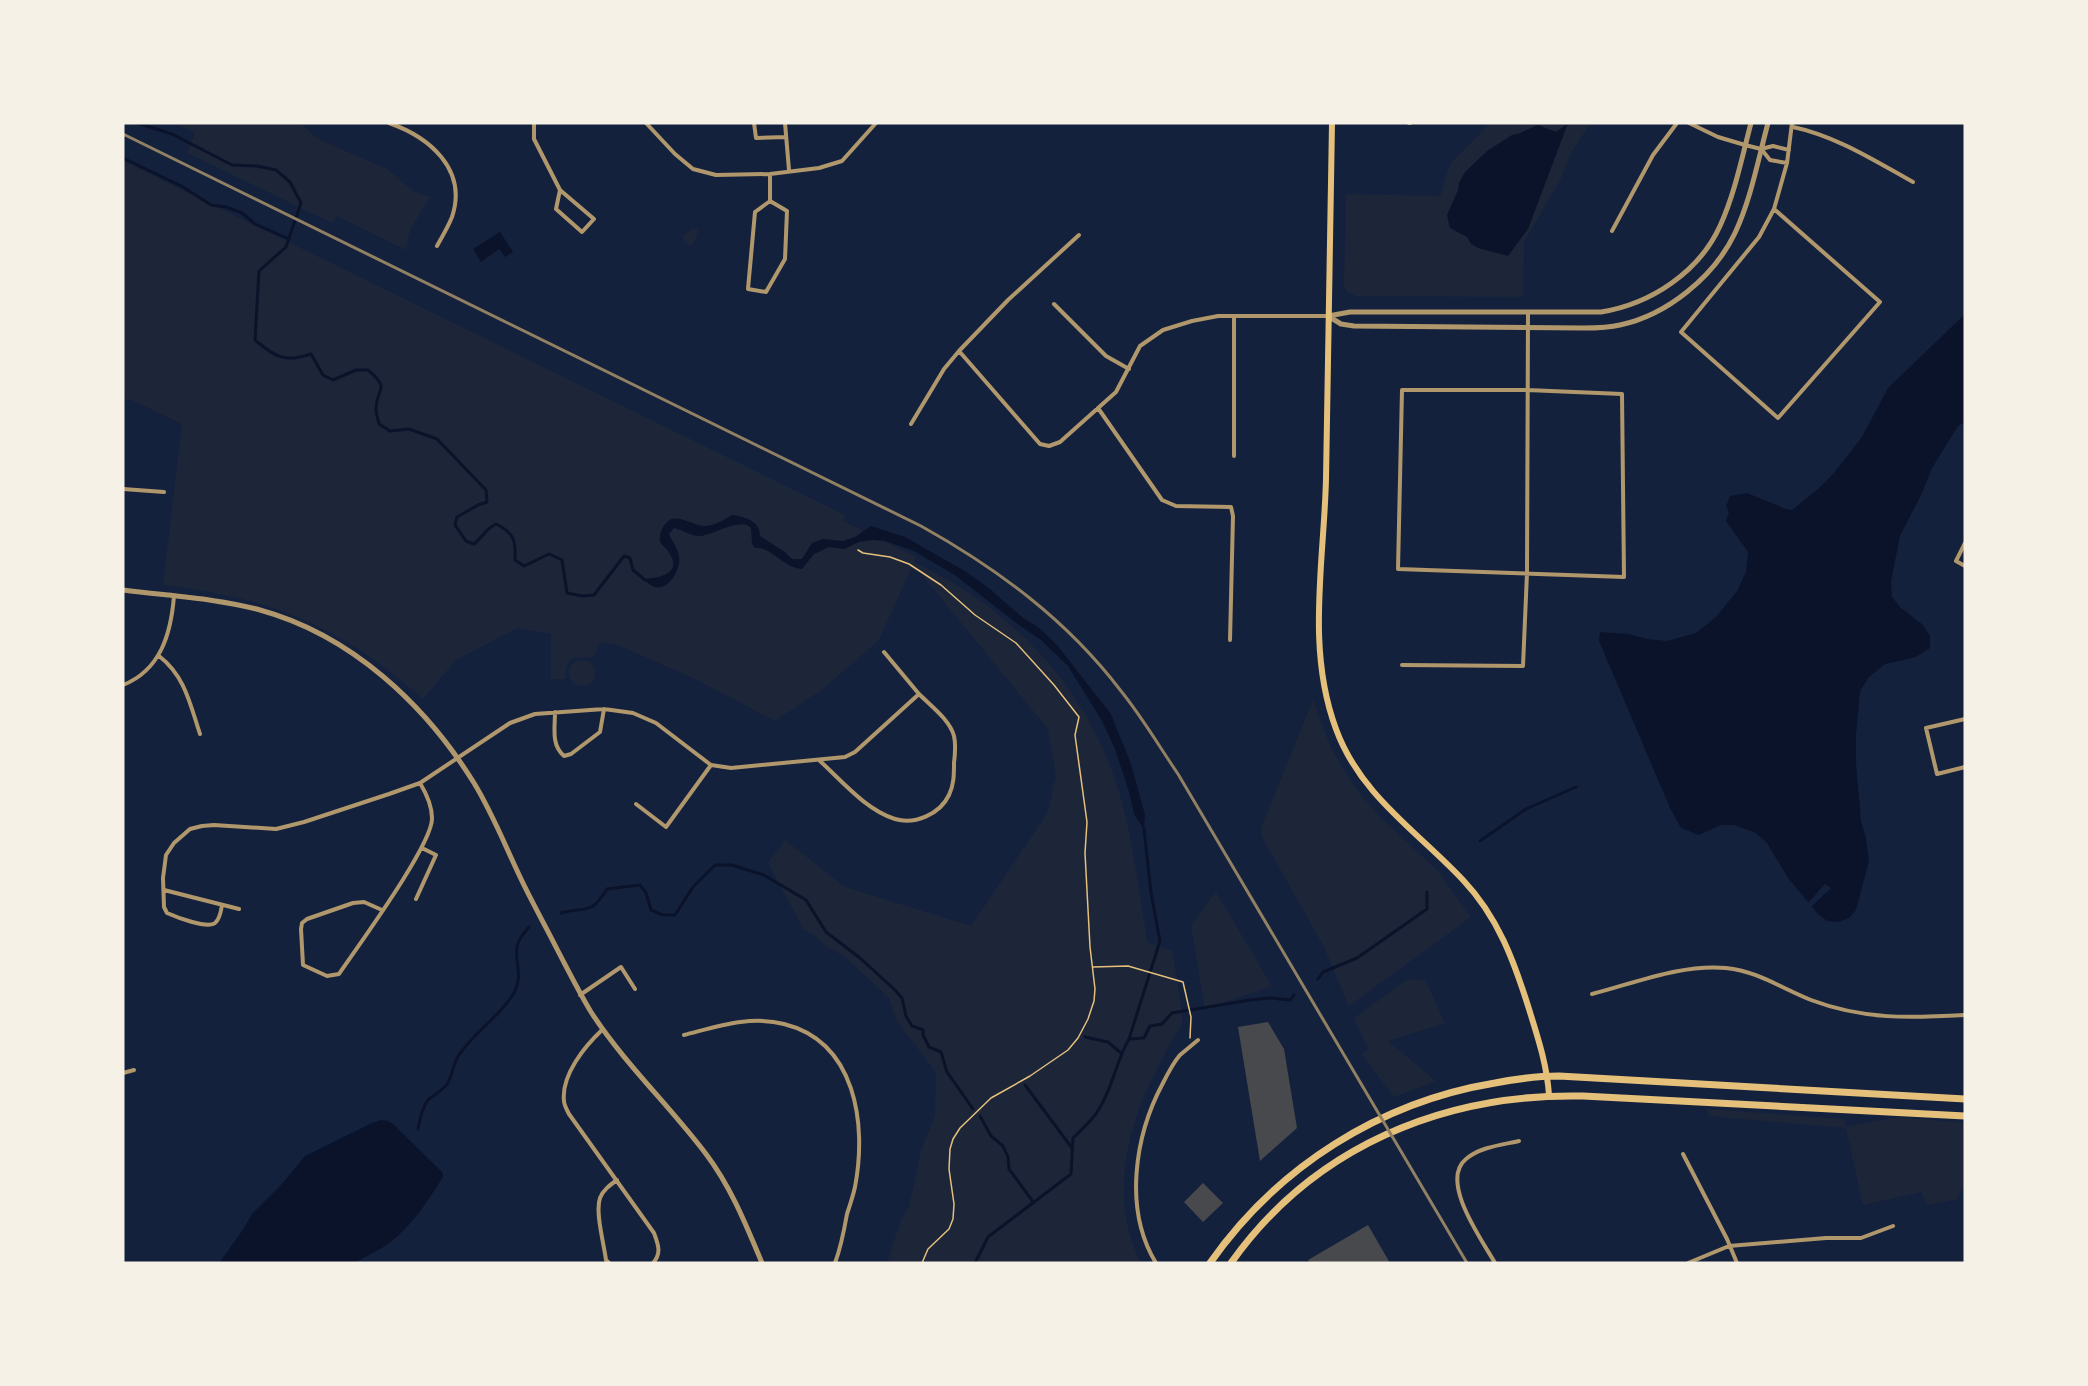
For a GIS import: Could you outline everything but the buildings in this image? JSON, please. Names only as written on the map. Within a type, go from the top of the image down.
[{"type":"main road","points":[[1332,123],[1329,379],[1319,644],[1321,674],[1329,709],[1346,752],[1368,787],[1462,879],[1493,919],[1513,958],[1543,1054],[1549,1095]]},
{"type":"main road","points":[[1210,1263],[1243,1220],[1276,1187],[1315,1156],[1365,1126],[1413,1104],[1473,1087],[1547,1076],[1965,1099]]},
{"type":"main road","points":[[1232,1263],[1256,1231],[1290,1198],[1329,1167],[1373,1141],[1420,1119],[1486,1102],[1549,1095],[1965,1116]]},
{"type":"street","points":[[389,123],[408,130],[432,146],[448,166],[456,188],[455,197],[452,216],[437,246]]},
{"type":"street","points":[[534,123],[534,139],[560,190],[594,219],[582,232],[556,209],[560,190]]},
{"type":"street","points":[[646,123],[675,154],[693,169],[716,175],[770,174],[819,168],[842,161],[876,123]]},
{"type":"street","points":[[754,123],[756,138],[786,137]]},
{"type":"street","points":[[785,123],[789,170]]},
{"type":"street","points":[[1612,231],[1653,155],[1677,123]]},
{"type":"street","points":[[1689,123],[1718,137],[1745,145],[1761,149],[1773,146],[1789,150]]},
{"type":"street","points":[[959,351],[1040,444],[1049,446],[1060,442],[1116,392],[1140,346],[1163,330],[1206,317],[1328,316],[1350,312],[1592,312],[1617,310],[1647,299],[1679,278],[1703,253],[1720,226],[1730,201],[1751,123]]},
{"type":"street","points":[[1328,316],[1341,324],[1354,326],[1583,328],[1621,325],[1654,313],[1689,290],[1726,249],[1742,215],[1768,123]]},
{"type":"street","points":[[1774,209],[1880,302],[1778,418],[1682,332],[1759,237],[1774,209],[1787,163],[1792,125],[1814,131],[1865,155],[1913,182]]},
{"type":"street","points":[[1761,149],[1770,160],[1787,163]]},
{"type":"street","points":[[770,174],[771,201]]},
{"type":"street","points":[[771,201],[787,211],[785,259],[766,292],[748,289],[755,212],[771,201]]},
{"type":"street","points":[[911,424],[944,369],[959,351],[1008,300],[1079,235]]},
{"type":"street","points":[[1054,304],[1106,356],[1129,369]]},
{"type":"street","points":[[1402,666],[1523,666],[1527,573],[1528,312]]},
{"type":"street","points":[[1234,316],[1234,456]]},
{"type":"street","points":[[1402,390],[1527,390],[1622,394],[1624,577],[1398,568],[1402,390]]},
{"type":"street","points":[[1098,408],[1162,500],[1176,506],[1231,507],[1233,516],[1230,640]]},
{"type":"street","points":[[123,489],[164,492]]},
{"type":"street","points":[[1965,543],[1956,561],[1965,566]]},
{"type":"street","points":[[123,590],[229,604],[261,611],[293,622],[339,644],[371,667],[416,708],[456,758],[486,805],[580,995],[602,1030],[692,1136],[717,1170],[735,1200],[762,1263]]},
{"type":"street","points":[[123,685],[137,679],[159,656],[168,634],[174,596]]},
{"type":"street","points":[[820,761],[871,807],[896,819],[911,821],[928,816],[940,808],[949,796],[953,783],[954,736],[950,726],[884,652]]},
{"type":"street","points":[[159,656],[178,674],[200,734]]},
{"type":"street","points":[[222,905],[218,919],[214,924],[208,926],[167,913],[164,906],[163,878],[166,855],[174,843],[190,829],[214,825],[276,829],[304,822],[420,783],[510,723],[535,714],[604,709],[633,713],[648,719],[680,740],[711,765],[732,768],[845,758],[855,752],[920,694]]},
{"type":"street","points":[[555,712],[555,743],[558,751],[564,756],[572,754],[600,732],[604,709]]},
{"type":"street","points":[[1965,719],[1926,728],[1937,774],[1965,767]]},
{"type":"street","points":[[636,804],[666,827],[711,765]]},
{"type":"street","points":[[382,910],[364,902],[354,903],[307,919],[302,923],[301,929],[303,965],[327,976],[339,974],[382,910],[422,848],[432,819],[428,798],[420,783]]},
{"type":"street","points":[[416,899],[436,855],[422,848]]},
{"type":"street","points":[[164,890],[239,909]]},
{"type":"street","points":[[580,995],[621,967],[635,989]]},
{"type":"street","points":[[1592,994],[1682,971],[1707,967],[1726,968],[1758,975],[1810,999],[1837,1009],[1865,1015],[1908,1018],[1965,1015]]},
{"type":"street","points":[[684,1035],[735,1022],[768,1021],[784,1024],[821,1041],[840,1065],[848,1078],[855,1099],[858,1145],[855,1187],[835,1263]]},
{"type":"street","points":[[602,1030],[588,1043],[569,1073],[564,1101],[569,1114],[654,1233],[659,1250],[658,1258],[653,1263]]},
{"type":"street","points":[[1156,1263],[1142,1230],[1137,1198],[1137,1159],[1146,1120],[1156,1097],[1173,1065],[1198,1040]]},
{"type":"street","points":[[123,1073],[134,1070]]},
{"type":"street","points":[[1495,1263],[1462,1201],[1456,1185],[1458,1170],[1461,1163],[1472,1155],[1519,1141]]},
{"type":"street","points":[[1683,1154],[1737,1263]]},
{"type":"street","points":[[609,1263],[598,1206],[606,1189],[616,1180]]},
{"type":"street","points":[[1688,1263],[1729,1246],[1826,1238],[1861,1239],[1893,1227]]},
{"type":"path","points":[[858,550],[909,564],[941,585],[975,615],[1016,643],[1054,685],[1078,717],[1075,735],[1087,822],[1085,853],[1094,1001],[1078,1038],[1068,1050],[991,1098],[960,1128],[950,1149],[949,1169],[954,1204],[953,1219],[949,1229],[928,1249],[922,1263]]},
{"type":"path","points":[[1093,967],[1137,968],[1183,982],[1191,1017],[1190,1047]]},
{"type":"shaded area","points":[[174,123],[300,123],[318,139],[387,169],[413,191],[430,197],[410,230],[406,250],[337,216],[332,223],[187,153],[195,133]]},
{"type":"shaded area","points":[[1490,123],[1591,123],[1571,152],[1561,179],[1524,242],[1523,297],[1356,296],[1347,292],[1344,286],[1346,194],[1440,196],[1450,164]]},
{"type":"shaded area","points":[[1568,123],[1528,229],[1508,256],[1478,248],[1471,244],[1467,237],[1450,228],[1447,215],[1459,183],[1465,172],[1487,151],[1512,135],[1538,125],[1556,132]]},
{"type":"shaded area","points":[[123,161],[845,515],[843,521],[916,557],[914,562],[950,581],[984,604],[1016,629],[1044,658],[1069,689],[1090,723],[1108,760],[1126,817],[1148,943],[1172,950],[1181,1024],[1159,1065],[1135,1120],[1125,1168],[1126,1216],[1131,1240],[1141,1263],[887,1263],[901,1220],[909,1207],[921,1151],[935,1116],[936,1072],[896,1020],[889,998],[845,957],[804,930],[768,863],[785,840],[845,887],[971,926],[1048,812],[1056,776],[1048,729],[918,570],[911,569],[879,640],[823,689],[775,721],[695,679],[618,645],[600,642],[594,657],[572,658],[566,667],[565,679],[551,679],[551,634],[517,628],[456,660],[423,699],[363,652],[303,620],[239,598],[163,585],[182,424],[134,401],[123,399]]},
{"type":"shaded area","points":[[693,228],[699,230],[690,246],[683,240],[683,236]]},
{"type":"shaded area","points":[[500,232],[513,252],[505,257],[499,249],[481,262],[473,249]]},
{"type":"shaded area","points":[[1965,314],[1965,422],[1958,426],[1932,468],[1900,536],[1891,581],[1892,597],[1900,607],[1923,625],[1930,636],[1930,648],[1916,657],[1885,664],[1869,677],[1860,691],[1856,763],[1861,821],[1869,861],[1856,910],[1849,918],[1839,922],[1827,921],[1817,913],[1788,878],[1767,843],[1756,833],[1734,825],[1721,825],[1699,835],[1681,828],[1670,808],[1599,641],[1600,632],[1629,634],[1667,641],[1696,633],[1716,617],[1737,591],[1746,572],[1748,552],[1726,521],[1729,512],[1726,506],[1730,496],[1747,493],[1792,510],[1833,474],[1862,437],[1888,388]]},
{"type":"shaded area","points":[[732,515],[755,523],[760,536],[792,559],[802,559],[812,543],[823,539],[843,541],[855,537],[871,526],[905,537],[965,571],[990,589],[1057,645],[1111,714],[1131,764],[1145,815],[1144,830],[1134,814],[1115,749],[1102,721],[1068,666],[1041,640],[956,576],[914,551],[885,541],[859,542],[844,549],[829,547],[814,554],[802,569],[788,565],[767,551],[755,548],[752,544],[751,528],[747,525],[735,525],[701,536],[674,528],[669,534],[679,561],[673,578],[660,587],[653,586],[642,579],[662,576],[672,570],[672,559],[660,538],[664,526],[670,520],[680,519],[706,526]]},
{"type":"shaded area","points":[[582,660],[591,664],[595,673],[591,682],[582,686],[573,682],[569,673],[573,664]]},
{"type":"shaded area","points":[[1313,700],[1330,746],[1353,785],[1379,816],[1437,870],[1471,917],[1349,1006],[1324,947],[1262,837],[1261,828]]},
{"type":"shaded area","points":[[1216,892],[1272,986],[1205,1009],[1191,925]]},
{"type":"shaded area","points":[[1408,979],[1426,981],[1445,1023],[1388,1041],[1436,1081],[1394,1097],[1362,1054],[1368,1049],[1354,1018]]},
{"type":"shaded area","points":[[1706,1109],[1845,1119],[1846,1127],[1897,1117],[1965,1123],[1965,1185],[1957,1199],[1927,1205],[1921,1192],[1863,1205],[1846,1128],[1709,1116]]},
{"type":"shaded area","points":[[381,1120],[393,1124],[443,1173],[443,1177],[412,1222],[396,1237],[384,1247],[355,1263],[219,1263],[252,1214],[305,1156]]},
{"type":"pier","points":[[1825,884],[1831,888],[1810,908],[1807,904]]},
{"type":"waterway","points":[[137,123],[172,134],[232,165],[257,166],[276,170],[290,182],[301,203],[286,247],[259,271],[255,340],[281,357],[294,358],[311,354],[323,375],[333,380],[356,370],[368,370],[381,386],[376,409],[379,424],[390,431],[409,429],[437,439],[486,490],[487,502],[457,517],[455,525],[466,541],[474,544],[496,524],[513,538],[515,560],[524,566],[549,554],[562,560],[567,593],[582,596],[594,595],[624,556],[630,558],[633,570],[645,580]]},
{"type":"waterway","points":[[123,158],[183,187],[211,205],[226,207],[242,213],[255,224],[289,239]]},
{"type":"waterway","points":[[1480,841],[1526,809],[1576,787]]},
{"type":"waterway","points":[[975,1263],[988,1237],[1071,1174],[1073,1138],[1094,1117],[1104,1101],[1129,1039],[1160,941],[1151,893],[1144,829]]},
{"type":"waterway","points":[[561,913],[592,907],[607,889],[640,885],[646,893],[651,910],[663,915],[675,915],[693,887],[715,865],[732,865],[764,875],[806,900],[826,932],[860,958],[895,990],[902,998],[906,1016],[912,1026],[923,1030],[929,1047],[941,1052],[947,1072],[973,1109]]},
{"type":"waterway","points":[[1318,979],[1323,972],[1357,958],[1427,909],[1427,892]]},
{"type":"waterway","points":[[418,1129],[425,1105],[447,1084],[459,1055],[512,996],[518,981],[516,955],[518,943],[529,927]]},
{"type":"waterway","points":[[1129,1039],[1144,1038],[1150,1026],[1162,1024],[1172,1013],[1250,1000],[1270,998],[1290,1000],[1294,995]]},
{"type":"waterway","points":[[1085,1037],[1108,1042],[1121,1053]]},
{"type":"waterway","points":[[1025,1085],[1072,1148]]},
{"type":"waterway","points":[[980,1116],[991,1136],[1003,1146],[1008,1157],[1009,1169],[1034,1203]]},
{"type":"railway","points":[[123,134],[921,526],[977,560],[1030,598],[1078,641],[1100,665],[1129,701],[1178,774],[1467,1263]]}]
